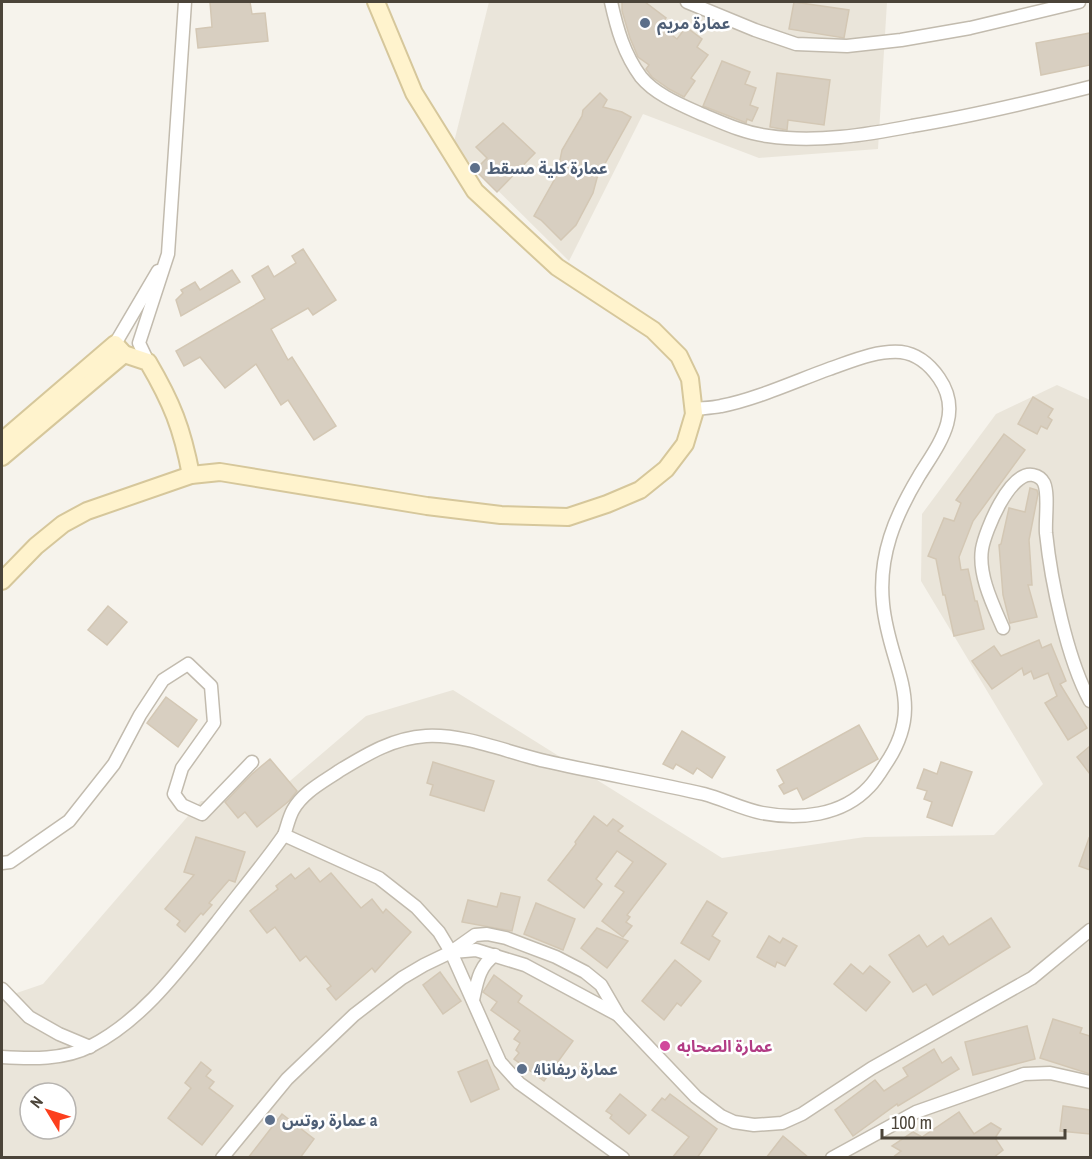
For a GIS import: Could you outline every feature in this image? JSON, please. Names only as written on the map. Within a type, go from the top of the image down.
[{"type":"street","points":[[185,2],[168,254],[139,343],[177,417],[191,475]]},
{"type":"street","points":[[2,580],[36,546],[63,524],[87,511],[191,475],[220,472],[427,506],[501,515],[568,517],[640,490],[666,469],[685,444],[694,409],[690,380],[679,356],[653,330],[557,267],[475,191],[414,93],[376,2]]},
{"type":"street","points":[[611,2],[617,29],[627,56],[643,79],[663,95],[687,108],[739,129],[768,136],[808,138],[874,133],[982,114],[1090,87]]},
{"type":"street","points":[[687,2],[796,44],[847,46],[901,40],[970,28],[1079,2]]},
{"type":"street","points":[[2,457],[120,349],[168,254]]},
{"type":"street","points":[[120,349],[148,362]]},
{"type":"street","points":[[2,441],[120,349]]},
{"type":"street","points":[[2,1057],[56,1057],[90,1047],[119,1028],[143,1008],[182,965],[284,835],[293,810],[305,795],[325,780],[387,743],[426,736],[458,738],[544,761],[708,795],[762,813],[794,815],[826,813],[849,802],[871,786],[901,738],[905,720],[906,701],[889,638],[883,603],[883,570],[886,551],[890,533],[906,497],[946,429],[950,409],[948,394],[931,367],[918,358],[905,352],[887,352],[861,358],[720,407],[694,409]]},
{"type":"street","points":[[1003,628],[988,593],[982,564],[982,550],[987,533],[1007,491],[1016,480],[1032,474],[1044,484],[1046,534],[1057,596],[1071,655],[1090,701]]},
{"type":"street","points":[[2,863],[10,862],[69,821],[114,764],[140,715],[163,680],[188,664],[211,686],[214,723],[182,768],[174,794],[182,805],[202,814],[252,762]]},
{"type":"street","points":[[284,835],[379,878],[416,908],[439,932],[451,952],[500,1062],[519,1083],[623,1158]]},
{"type":"street","points":[[222,1158],[287,1079],[354,1014],[416,969],[451,952],[475,935],[487,934],[506,938],[556,957],[585,972],[602,985],[619,1016],[709,1109],[734,1122],[754,1125],[782,1123],[802,1114],[872,1068],[1032,978],[1090,930]]},
{"type":"street","points":[[451,952],[476,950],[495,955],[552,978],[619,1016]]},
{"type":"street","points":[[473,1000],[482,968],[487,960],[495,955]]},
{"type":"street","points":[[2,989],[29,1017],[59,1034],[90,1047]]},
{"type":"street","points":[[832,1158],[916,1112],[1024,1074],[1050,1073],[1090,1082]]},
{"type":"shaded area","points":[[489,2],[887,2],[878,149],[759,158],[643,114],[569,261],[453,146]]},
{"type":"shaded area","points":[[1057,385],[1090,400],[1090,1157],[2,1157],[2,998],[43,984],[201,801],[270,798],[366,716],[453,690],[722,858],[865,837],[994,835],[1043,784],[921,581],[922,514],[996,414]]},
{"type":"building","points":[[210,2],[250,2],[252,14],[265,13],[268,41],[198,48],[196,29],[212,27]]},
{"type":"building","points":[[622,2],[645,2],[666,18],[660,26],[677,39],[686,27],[702,39],[697,47],[708,55],[691,78],[695,81],[684,97],[652,77],[646,69],[649,65],[638,57],[622,11]]},
{"type":"building","points":[[794,2],[849,10],[844,38],[789,29]]},
{"type":"building","points":[[1090,33],[1090,65],[1041,75],[1036,43]]},
{"type":"building","points":[[722,61],[750,72],[745,84],[756,88],[750,105],[758,108],[752,121],[747,119],[746,123],[703,106]]},
{"type":"building","points":[[777,73],[830,80],[824,125],[788,120],[787,130],[770,127]]},
{"type":"building","points":[[600,93],[607,100],[603,107],[631,117],[597,178],[593,193],[576,225],[561,240],[534,216],[557,175],[562,150],[582,116],[583,110]]},
{"type":"building","points":[[503,123],[535,153],[497,192],[475,170],[487,158],[476,147]]},
{"type":"building","points":[[303,249],[336,300],[313,315],[308,308],[271,329],[288,360],[292,357],[336,426],[314,440],[288,400],[281,405],[256,364],[225,388],[200,357],[184,366],[176,351],[265,299],[252,276],[268,266],[274,277],[296,263],[292,256]]},
{"type":"building","points":[[232,270],[240,282],[181,316],[176,300],[183,293],[181,290],[195,282],[200,290]]},
{"type":"building","points":[[1033,397],[1053,409],[1048,417],[1052,420],[1047,429],[1041,426],[1037,434],[1018,424]]},
{"type":"building","points":[[1004,434],[1025,450],[973,521],[959,557],[961,570],[968,569],[984,629],[954,636],[936,559],[928,556],[944,518],[954,521],[961,503],[956,500]]},
{"type":"building","points":[[1030,488],[1037,490],[1038,494],[1029,540],[1032,585],[1028,585],[1037,617],[1010,623],[1003,595],[999,545],[1009,508],[1025,512]]},
{"type":"building","points":[[108,606],[127,622],[107,645],[88,630]]},
{"type":"building","points":[[1039,640],[1042,648],[1051,644],[1066,681],[1060,684],[1087,728],[1068,740],[1045,703],[1057,696],[1048,673],[1034,679],[1031,671],[1024,675],[1022,668],[992,689],[972,661],[994,646],[1001,656]]},
{"type":"building","points":[[166,697],[197,720],[178,747],[147,723]]},
{"type":"building","points":[[859,725],[878,759],[803,800],[797,788],[784,794],[779,786],[784,783],[777,770]]},
{"type":"building","points":[[682,731],[725,757],[712,778],[697,768],[693,774],[676,764],[673,769],[663,764]]},
{"type":"building","points":[[1090,746],[1090,774],[1077,757]]},
{"type":"building","points":[[270,759],[297,791],[289,801],[257,827],[245,812],[238,818],[225,802]]},
{"type":"building","points":[[433,762],[494,781],[484,811],[430,795],[433,785],[427,783]]},
{"type":"building","points":[[941,762],[972,772],[952,826],[927,817],[932,802],[924,799],[927,791],[917,788],[924,769],[937,774]]},
{"type":"building","points":[[594,816],[607,826],[613,819],[623,826],[618,831],[666,864],[627,915],[630,917],[626,922],[632,926],[623,937],[602,921],[624,892],[615,886],[633,862],[617,851],[596,879],[602,884],[584,908],[548,880]]},
{"type":"building","points":[[196,837],[245,852],[235,882],[229,880],[209,903],[212,905],[203,915],[201,913],[185,932],[177,925],[180,921],[165,909],[194,875],[184,872]]},
{"type":"building","points":[[1090,839],[1090,870],[1079,866]]},
{"type":"building","points":[[309,868],[320,882],[331,873],[361,908],[372,899],[383,913],[386,909],[411,932],[375,972],[372,968],[336,1000],[327,989],[331,986],[306,956],[300,961],[275,927],[267,933],[250,911],[278,889],[276,886],[291,874],[295,879]]},
{"type":"building","points":[[501,893],[520,897],[512,931],[462,922],[468,900],[497,907]]},
{"type":"building","points":[[707,901],[727,913],[712,936],[720,941],[709,960],[681,943]]},
{"type":"building","points":[[536,903],[575,919],[563,950],[524,934]]},
{"type":"building","points":[[991,918],[1010,947],[933,995],[926,984],[913,992],[889,955],[919,935],[927,947],[943,936],[949,945]]},
{"type":"building","points":[[597,928],[628,941],[607,968],[581,948]]},
{"type":"building","points":[[769,936],[780,943],[783,938],[797,946],[785,966],[777,962],[775,967],[757,957]]},
{"type":"building","points":[[675,960],[701,981],[681,1006],[677,1003],[664,1020],[642,1001]]},
{"type":"building","points":[[851,964],[863,974],[870,966],[890,982],[866,1011],[834,984]]},
{"type":"building","points":[[440,972],[461,1001],[443,1014],[423,985]]},
{"type":"building","points":[[494,975],[522,996],[518,1002],[573,1041],[544,1081],[514,1059],[519,1053],[516,1050],[520,1043],[514,1039],[520,1031],[491,1010],[497,1002],[483,992]]},
{"type":"building","points":[[1053,1019],[1082,1028],[1080,1033],[1090,1036],[1090,1074],[1040,1058]]},
{"type":"building","points":[[1027,1026],[1035,1059],[973,1075],[965,1042]]},
{"type":"building","points":[[934,1049],[942,1063],[951,1057],[959,1069],[898,1106],[897,1104],[853,1136],[835,1110],[875,1080],[884,1091],[908,1076],[903,1068]]},
{"type":"building","points":[[487,1060],[499,1089],[471,1102],[458,1072]]},
{"type":"building","points":[[201,1062],[211,1070],[206,1076],[214,1082],[209,1088],[233,1106],[202,1145],[168,1118],[191,1088],[185,1083]]},
{"type":"building","points":[[620,1094],[646,1115],[629,1134],[610,1118],[612,1115],[606,1111]]},
{"type":"building","points":[[670,1094],[717,1129],[697,1158],[672,1158],[689,1137],[652,1110],[662,1098],[665,1100]]},
{"type":"building","points":[[1063,1106],[1090,1110],[1090,1134],[1060,1131]]},
{"type":"building","points":[[959,1112],[974,1134],[991,1123],[1001,1129],[995,1138],[1003,1150],[993,1158],[892,1158],[901,1151],[892,1146],[913,1132],[922,1137]]},
{"type":"building","points":[[282,1114],[314,1139],[300,1158],[248,1158]]},
{"type":"building","points":[[783,1136],[809,1158],[766,1158]]},
{"type":"place","name":"عمارة مريم","points":[[645,23]]},
{"type":"place","name":"عمارة كلية مسقط","points":[[475,168]]},
{"type":"place","name":"عمارة الصحابه","points":[[665,1046]]},
{"type":"place","name":"عمارة ريفانا4","points":[[522,1069]]},
{"type":"place","name":"عمارة روتس a","points":[[270,1120]]}]
